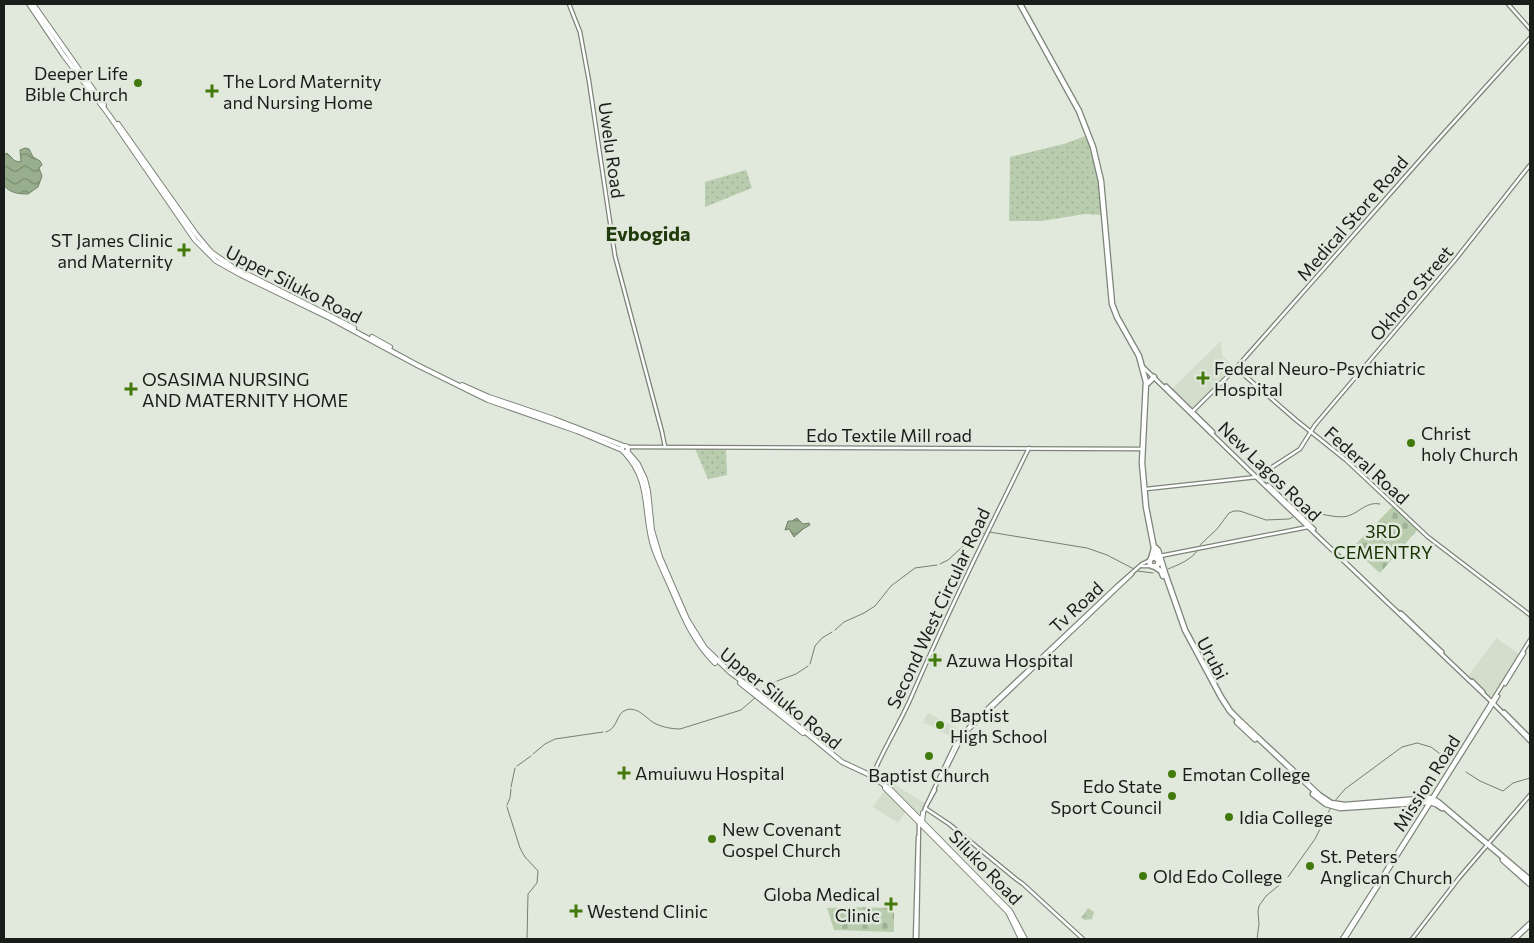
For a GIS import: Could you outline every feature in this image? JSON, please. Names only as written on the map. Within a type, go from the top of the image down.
[{"type":"highway","points":[[1021,4],[1080,110],[1095,144],[1101,172],[1113,302],[1118,315],[1139,351],[1148,383],[1143,449],[1146,489],[1156,544],[1154,561]]},
{"type":"highway","points":[[1080,110],[1091,139],[1099,173],[1112,304],[1116,317],[1138,358],[1145,367],[1146,389],[1143,449],[1146,507],[1154,548],[1154,561],[1164,575]]},
{"type":"highway","points":[[1148,383],[1154,377]]},
{"type":"highway","name":"Urubi","points":[[1154,561],[1164,575],[1186,637],[1228,713],[1318,798],[1340,808],[1432,800]]},
{"type":"highway","points":[[1156,576],[1158,573],[1164,575]]},
{"type":"highway","points":[[1432,800],[1530,880]]},
{"type":"highway","points":[[1488,846],[1530,884]]},
{"type":"highway","points":[[1515,939],[1530,925]]},
{"type":"main road","name":"Upper Siluko Road","points":[[29,4],[64,56],[109,115],[195,240],[216,261],[424,369],[489,399],[562,422],[627,450],[643,482],[649,530],[657,557],[684,620],[703,650],[724,671],[840,764],[872,778],[919,820]]},
{"type":"main road","name":"Upper Siluko Road","points":[[33,4],[196,234],[211,252],[230,266],[329,314],[489,399]]},
{"type":"main road","name":"New Lagos Road","points":[[1145,367],[1192,412]]},
{"type":"main road","name":"New Lagos Road","points":[[1145,367],[1308,527],[1493,703]]},
{"type":"main road","name":"New Lagos Road","points":[[1257,476],[1530,740]]},
{"type":"main road","points":[[919,820],[923,813]]},
{"type":"main road","name":"Siluko Road","points":[[919,820],[924,828],[950,850]]},
{"type":"main road","name":"Siluko Road","points":[[919,820],[1008,912],[1023,939]]},
{"type":"main road","points":[[919,830],[924,828]]},
{"type":"street","name":"Uwelu Road","points":[[569,4],[580,32],[590,81],[615,256],[665,447]]},
{"type":"street","points":[[1508,4],[1530,29]]},
{"type":"street","name":"Medical Store Road","points":[[1192,412],[1236,368],[1445,131],[1530,38]]},
{"type":"street","name":"Okhoro Street","points":[[1146,489],[1257,476],[1300,449],[1311,432],[1455,260],[1530,165]]},
{"type":"street","name":"Federal Road","points":[[1236,368],[1346,460],[1428,537],[1530,615]]},
{"type":"street","name":"Edo Textile Mill road","points":[[627,450],[665,447],[1143,449]]},
{"type":"street","name":"Second West Circular Road","points":[[872,778],[913,694],[986,533],[1029,448]]},
{"type":"street","points":[[1140,566],[1154,561],[1308,527]]},
{"type":"street","name":"Tv Road","points":[[923,813],[954,747],[965,730],[1140,566],[1154,561]]},
{"type":"street","name":"Mission Road","points":[[1343,939],[1530,642]]},
{"type":"street","points":[[1412,939],[1530,795]]},
{"type":"street","points":[[926,807],[1023,884],[1083,939]]},
{"type":"street","points":[[916,939],[919,820]]},
{"type":"shaded area","name":"Federal Neuro-Psychiatric Hospital","points":[[1221,341],[1222,355],[1234,368],[1194,409],[1172,389]]},
{"type":"shaded area","points":[[1496,638],[1522,656],[1493,702],[1467,678]]},
{"type":"shaded area","name":"Azuwa Hospital","points":[[933,651],[944,657],[938,668],[927,663]]},
{"type":"shaded area","name":"Baptist High School","points":[[928,713],[957,728],[952,737],[923,722]]},
{"type":"shaded area","points":[[876,774],[925,803],[918,815],[888,786],[875,777]]},
{"type":"shaded area","points":[[885,790],[906,811],[898,823],[873,807]]},
{"type":"green space","points":[[1088,135],[1101,189],[1103,215],[1085,214],[1042,221],[1009,221],[1010,157],[1064,144]]},
{"type":"green space","points":[[746,170],[752,188],[705,207],[705,182]]},
{"type":"green space","points":[[696,449],[726,450],[727,475],[708,479]]},
{"type":"green space","name":"3RD CEMENTRY","points":[[1393,506],[1418,529],[1380,573],[1352,548]]},
{"type":"green space","points":[[827,908],[894,908],[894,932],[834,930]]},
{"type":"green space","points":[[1088,908],[1094,912],[1092,919],[1085,920],[1081,918]]},
{"type":"water","points":[[29,149],[33,157],[40,161],[42,165],[39,168],[42,176],[38,187],[28,194],[11,191],[4,185],[4,155],[7,153],[15,161],[21,162],[20,150]]},
{"type":"water","points":[[797,518],[803,524],[809,523],[810,525],[794,537],[789,529],[785,530],[788,521]]},
{"type":"waterway","points":[[1301,511],[1305,509],[1326,515],[1344,517],[1371,504],[1380,504]]},
{"type":"waterway","points":[[1200,545],[1217,529],[1229,513],[1234,511],[1240,511],[1266,520],[1289,519],[1293,517]]},
{"type":"waterway","points":[[989,532],[1087,548],[1107,555],[1134,569]]},
{"type":"waterway","points":[[940,564],[948,560],[972,538],[984,533]]},
{"type":"waterway","points":[[1168,569],[1188,559],[1198,550]]},
{"type":"waterway","points":[[835,630],[844,622],[875,606],[891,586],[915,568],[937,565]]},
{"type":"waterway","points":[[1137,571],[1153,573]]},
{"type":"waterway","points":[[810,664],[815,646],[822,638],[832,632]]},
{"type":"waterway","points":[[777,681],[796,674],[808,666]]},
{"type":"waterway","points":[[761,692],[775,682]]},
{"type":"waterway","points":[[606,732],[613,728],[620,714],[630,709],[638,711],[660,726],[680,729],[741,710],[756,697]]},
{"type":"waterway","points":[[533,754],[545,744],[555,739],[603,732]]},
{"type":"waterway","points":[[1334,802],[1345,789],[1402,747],[1417,743],[1431,747],[1447,759]]},
{"type":"waterway","points":[[517,766],[531,756]]},
{"type":"waterway","points":[[511,787],[515,768]]},
{"type":"waterway","points":[[1466,772],[1480,781],[1503,791],[1513,783],[1530,778]]},
{"type":"waterway","points":[[507,805],[511,789]]},
{"type":"waterway","points":[[507,807],[520,848],[525,857],[538,871],[537,883],[528,894],[527,939]]},
{"type":"waterway","points":[[1288,877],[1315,839],[1331,807]]},
{"type":"waterway","points":[[1257,939],[1259,906],[1266,896],[1283,882]]},
{"type":"place","name":"Deeper Life Bible Church","points":[[138,83]]},
{"type":"place","name":"The Lord Maternity and Nursing Home","points":[[212,91]]},
{"type":"place","name":"ST James Clinic and Maternity","points":[[184,250]]},
{"type":"place","name":"Federal Neuro-Psychiatric Hospital","points":[[1203,378]]},
{"type":"place","name":"OSASIMA NURSING AND MATERNITY HOME","points":[[131,389]]},
{"type":"place","name":"Christ holy Church","points":[[1411,443]]},
{"type":"place","name":"Azuwa Hospital","points":[[935,660]]},
{"type":"place","name":"Baptist High School","points":[[940,725]]},
{"type":"place","name":"Baptist Church","points":[[929,756]]},
{"type":"place","name":"Amuiuwu Hospital","points":[[624,773]]},
{"type":"place","name":"Emotan College","points":[[1172,774]]},
{"type":"place","name":"Edo State Sport Council","points":[[1172,796]]},
{"type":"place","name":"Idia College","points":[[1229,817]]},
{"type":"place","name":"New Covenant Gospel Church","points":[[712,839]]},
{"type":"place","name":"St. Peters Anglican Church","points":[[1310,866]]},
{"type":"place","name":"Old Edo College","points":[[1143,876]]},
{"type":"place","name":"Globa Medical Clinic","points":[[891,904]]},
{"type":"place","name":"Westend Clinic","points":[[576,911]]},
{"type":"district","name":"Evbogida","points":[[648,233]]}]
